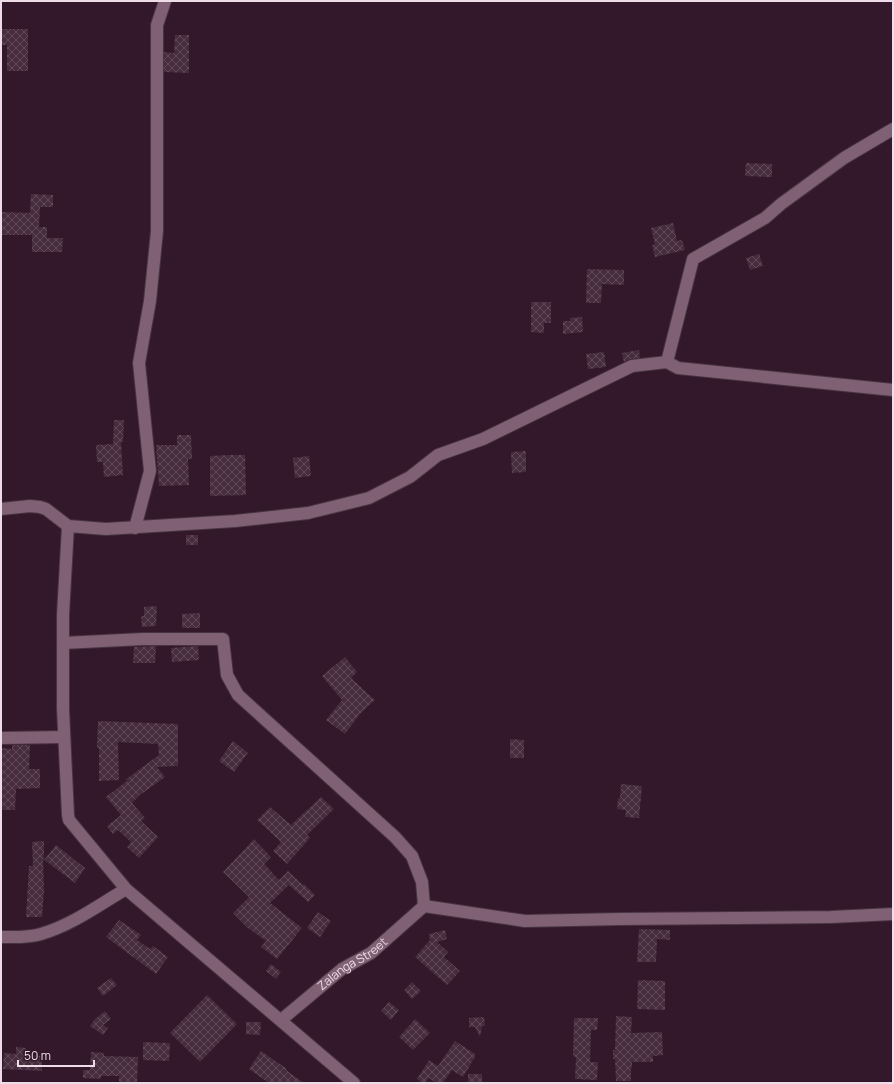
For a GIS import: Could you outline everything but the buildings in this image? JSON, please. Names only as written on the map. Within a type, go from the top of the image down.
[{"type":"street","points":[[135,528],[150,471],[139,363],[150,301],[157,231],[157,25],[165,1]]},
{"type":"street","points":[[666,362],[693,259],[765,218],[781,204],[844,158],[893,129]]},
{"type":"street","points":[[1,509],[30,506],[40,507],[46,509],[68,526],[106,529],[235,521],[308,513],[369,498],[410,477],[438,455],[483,439],[632,366],[666,362],[678,368],[893,390]]},
{"type":"street","points":[[68,526],[63,615],[62,709],[69,820],[126,889],[354,1083]]},
{"type":"street","points":[[63,643],[143,638],[223,639],[227,675],[238,695],[395,837],[412,856],[422,882],[424,906],[525,921],[831,917],[893,914]]},
{"type":"street","points":[[1,738],[64,737]]},
{"type":"street","points":[[1,937],[24,938],[41,934],[75,920],[126,889]]},
{"type":"street","name":"Zalanga Street","points":[[281,1020],[342,969],[371,953],[424,906]]}]
